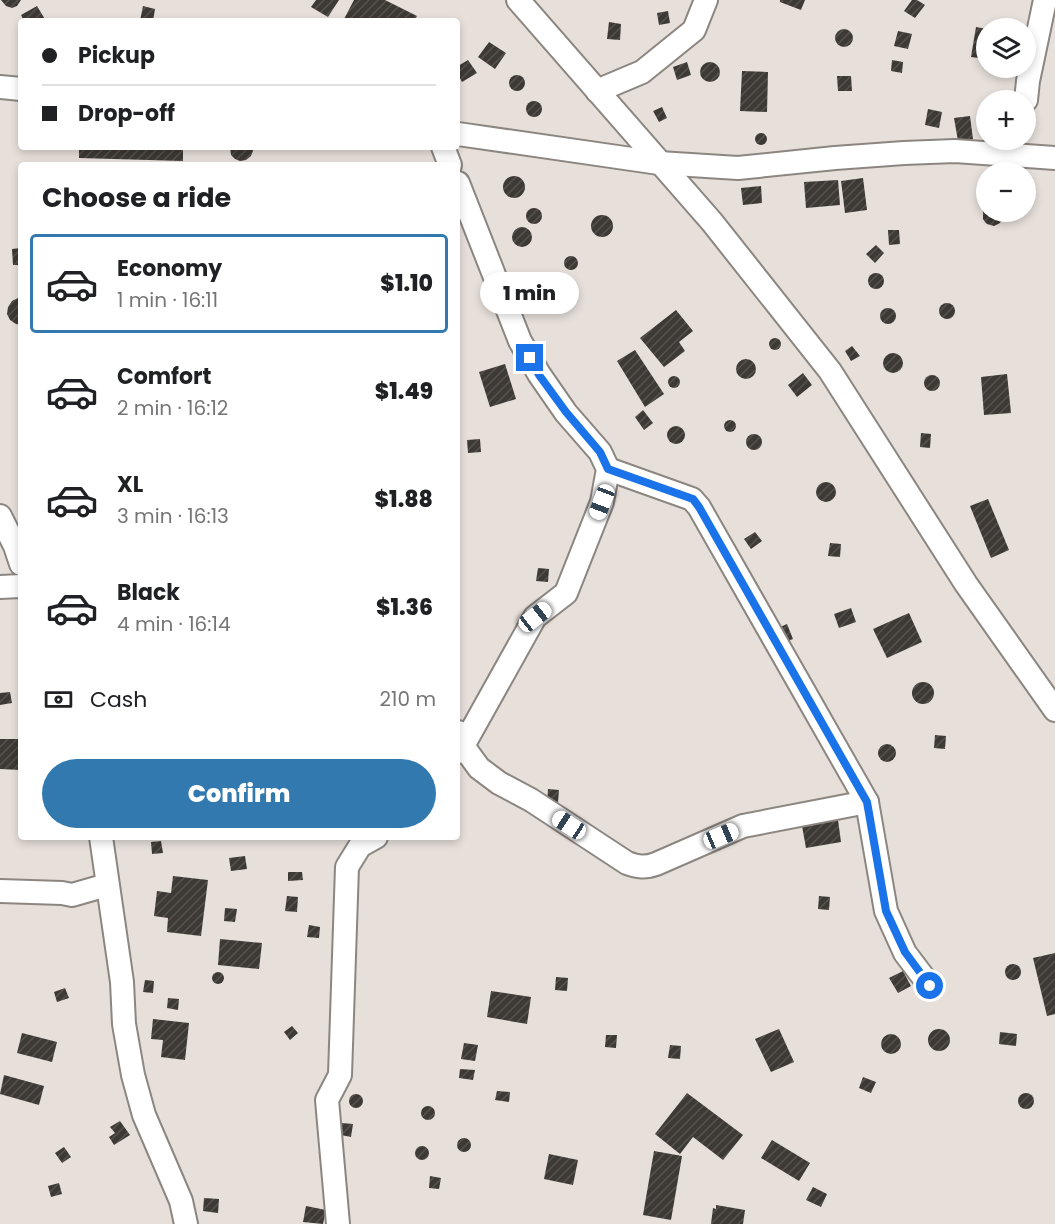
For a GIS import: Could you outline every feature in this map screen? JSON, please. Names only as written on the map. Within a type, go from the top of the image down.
[{"type":"street","points":[[518,0],[712,222],[830,371],[966,584],[1055,710]]},
{"type":"street","points":[[597,91],[642,72],[694,30],[706,0]]},
{"type":"street","points":[[1027,90],[1045,0]]},
{"type":"street","points":[[0,87],[18,89]]},
{"type":"street","points":[[460,134],[659,163],[738,168],[904,153],[976,150]]},
{"type":"street","points":[[1030,150],[1055,158]]},
{"type":"street","points":[[460,188],[520,341],[539,375],[566,412],[600,452],[608,469],[602,502],[566,593],[535,617],[460,741]]},
{"type":"street","points":[[608,469],[693,499],[702,513],[867,802],[886,911],[905,952],[930,986]]},
{"type":"street","points":[[0,516],[18,555]]},
{"type":"street","points":[[0,587],[18,586]]},
{"type":"street","points":[[460,744],[479,768],[499,783],[531,800],[627,863],[638,867],[656,864],[743,826],[867,802]]},
{"type":"street","points":[[101,840],[122,982],[124,1024],[133,1075],[144,1115],[181,1201],[186,1224]]},
{"type":"street","points":[[338,1224],[327,1100],[340,1075],[347,867],[360,846],[371,840]]},
{"type":"street","points":[[0,891],[72,895],[107,885]]},
{"type":"building","points":[[1,0],[21,0],[17,6],[12,8],[6,6]]},
{"type":"building","points":[[316,0],[339,0],[328,17],[311,7]]},
{"type":"building","points":[[354,0],[385,0],[417,16],[416,18],[345,18]]},
{"type":"building","points":[[780,0],[805,0],[801,10],[780,2]]},
{"type":"building","points":[[912,0],[925,5],[915,18],[904,11]]},
{"type":"building","points":[[37,6],[44,18],[22,18],[21,15]]},
{"type":"building","points":[[143,6],[155,9],[154,18],[141,18]]},
{"type":"building","points":[[668,11],[670,23],[659,25],[657,13]]},
{"type":"building","points":[[609,22],[621,24],[620,40],[607,39]]},
{"type":"building","points":[[976,27],[976,58],[971,57]]},
{"type":"building","points":[[840,29],[848,29],[853,34],[851,45],[840,47],[835,42],[835,34]]},
{"type":"building","points":[[898,31],[912,34],[908,49],[894,46]]},
{"type":"building","points":[[489,42],[506,53],[495,69],[478,57]]},
{"type":"building","points":[[468,60],[477,73],[462,82],[460,65]]},
{"type":"building","points":[[892,60],[903,62],[902,73],[891,71]]},
{"type":"building","points":[[687,62],[691,75],[677,80],[673,67]]},
{"type":"building","points":[[710,62],[717,65],[720,72],[717,79],[710,82],[703,79],[700,72],[703,65]]},
{"type":"building","points":[[742,71],[768,72],[767,112],[740,111]]},
{"type":"building","points":[[517,75],[523,77],[525,83],[523,89],[517,91],[511,89],[509,83],[511,77]]},
{"type":"building","points":[[837,76],[851,76],[852,91],[838,91]]},
{"type":"building","points":[[534,101],[540,103],[542,109],[540,115],[534,117],[528,115],[526,109],[528,103]]},
{"type":"building","points":[[662,107],[667,118],[659,122],[653,111]]},
{"type":"building","points":[[928,109],[942,112],[939,128],[925,125]]},
{"type":"building","points":[[970,116],[973,139],[958,141],[954,118]]},
{"type":"building","points":[[763,133],[767,139],[763,145],[759,145],[755,137]]},
{"type":"building","points":[[79,150],[183,150],[183,161],[79,158]]},
{"type":"building","points":[[230,150],[253,151],[246,160],[240,161],[231,155]]},
{"type":"building","points":[[514,176],[522,179],[525,187],[522,195],[514,198],[506,195],[503,187],[506,179]]},
{"type":"building","points":[[863,178],[867,210],[845,213],[841,181]]},
{"type":"building","points":[[838,180],[840,205],[806,208],[804,182]]},
{"type":"building","points":[[761,186],[762,203],[743,205],[741,188]]},
{"type":"building","points":[[534,208],[542,216],[534,224],[526,216]]},
{"type":"building","points":[[598,215],[606,215],[613,222],[613,230],[606,237],[598,237],[591,230],[591,222]]},
{"type":"building","points":[[985,222],[1001,222],[994,226]]},
{"type":"building","points":[[522,227],[529,230],[532,237],[529,244],[522,247],[515,244],[512,237],[515,230]]},
{"type":"building","points":[[888,230],[899,230],[900,244],[889,245]]},
{"type":"building","points":[[876,245],[884,253],[875,263],[866,254]]},
{"type":"building","points":[[18,248],[18,265],[13,265],[12,249]]},
{"type":"building","points":[[571,256],[576,258],[578,263],[576,268],[571,270],[566,268],[564,263],[566,258]]},
{"type":"building","points":[[876,273],[882,275],[884,281],[882,287],[876,289],[870,287],[868,281],[870,275]]},
{"type":"building","points":[[18,298],[18,324],[10,320],[7,314],[12,301]]},
{"type":"building","points":[[947,303],[955,311],[947,319],[939,311]]},
{"type":"building","points":[[885,308],[891,308],[896,316],[894,322],[885,324],[880,319],[880,313]]},
{"type":"building","points":[[676,310],[693,331],[679,342],[685,351],[664,367],[640,338]]},
{"type":"building","points":[[777,338],[780,339],[780,349],[773,350],[770,349],[769,342],[770,339]]},
{"type":"building","points":[[852,346],[860,356],[851,361],[845,351]]},
{"type":"building","points":[[635,350],[664,394],[645,407],[617,361]]},
{"type":"building","points":[[893,353],[900,356],[903,363],[900,370],[893,373],[886,370],[883,363],[886,356]]},
{"type":"building","points":[[746,359],[753,362],[756,369],[753,376],[746,379],[739,376],[736,369],[739,362]]},
{"type":"building","points":[[505,364],[516,399],[490,407],[479,372]]},
{"type":"building","points":[[803,373],[812,385],[797,397],[788,385]]},
{"type":"building","points":[[1007,374],[1011,413],[984,415],[981,377]]},
{"type":"building","points":[[929,375],[935,375],[940,383],[938,389],[929,391],[924,386],[924,380]]},
{"type":"building","points":[[676,376],[680,382],[676,388],[672,388],[668,380]]},
{"type":"building","points":[[643,410],[653,423],[644,430],[635,417]]},
{"type":"building","points":[[732,420],[735,421],[735,431],[728,432],[725,431],[724,424],[725,421]]},
{"type":"building","points":[[676,426],[682,429],[685,435],[682,441],[676,444],[670,441],[667,435],[670,429]]},
{"type":"building","points":[[921,433],[931,434],[930,448],[920,447]]},
{"type":"building","points":[[754,434],[762,442],[754,450],[746,442]]},
{"type":"building","points":[[480,439],[481,452],[468,453],[467,440]]},
{"type":"building","points":[[822,482],[830,482],[836,488],[836,496],[830,502],[822,502],[816,496],[816,488]]},
{"type":"building","points":[[988,499],[1009,550],[991,558],[970,506]]},
{"type":"building","points":[[755,532],[762,541],[751,549],[744,539]]},
{"type":"building","points":[[830,543],[841,544],[840,557],[828,556]]},
{"type":"building","points":[[538,568],[549,569],[548,582],[536,581]]},
{"type":"building","points":[[851,608],[856,622],[839,628],[834,614]]},
{"type":"building","points":[[909,613],[922,642],[887,658],[873,629]]},
{"type":"building","points":[[787,624],[793,639],[784,643],[778,628]]},
{"type":"building","points":[[923,682],[931,685],[934,693],[931,701],[923,704],[915,701],[912,693],[915,685]]},
{"type":"building","points":[[10,692],[12,703],[0,705],[0,693]]},
{"type":"building","points":[[935,735],[946,736],[945,749],[934,748]]},
{"type":"building","points":[[0,739],[18,739],[18,770],[0,769]]},
{"type":"building","points":[[887,744],[893,747],[896,753],[893,759],[887,762],[881,759],[878,753],[881,747]]},
{"type":"building","points":[[548,789],[559,790],[558,803],[547,803]]},
{"type":"building","points":[[838,820],[841,842],[806,848],[802,826]]},
{"type":"building","points":[[161,841],[163,853],[152,854],[151,842]]},
{"type":"building","points":[[245,856],[247,869],[231,871],[229,858]]},
{"type":"building","points":[[288,872],[302,872],[303,880],[288,881]]},
{"type":"building","points":[[173,876],[208,880],[201,936],[167,932],[168,918],[154,916],[157,891],[171,893]]},
{"type":"building","points":[[287,896],[298,897],[297,912],[285,911]]},
{"type":"building","points":[[819,896],[830,897],[829,910],[818,909]]},
{"type":"building","points":[[225,908],[237,909],[235,922],[224,921]]},
{"type":"building","points":[[309,925],[320,927],[319,938],[307,937]]},
{"type":"building","points":[[220,939],[262,943],[259,969],[218,965]]},
{"type":"building","points":[[1055,953],[1055,1014],[1047,1016],[1033,958]]},
{"type":"building","points":[[1013,964],[1019,966],[1021,972],[1019,978],[1013,980],[1007,978],[1005,972],[1007,966]]},
{"type":"building","points":[[903,971],[911,986],[898,993],[889,978]]},
{"type":"building","points":[[220,972],[224,978],[220,984],[216,984],[212,976]]},
{"type":"building","points":[[556,977],[568,978],[567,991],[555,990]]},
{"type":"building","points":[[145,980],[154,981],[153,993],[143,992]]},
{"type":"building","points":[[65,988],[69,998],[57,1002],[54,992]]},
{"type":"building","points":[[491,991],[531,997],[527,1024],[487,1017]]},
{"type":"building","points":[[168,998],[179,999],[178,1010],[167,1008]]},
{"type":"building","points":[[153,1019],[189,1023],[185,1060],[161,1057],[163,1040],[151,1039]]},
{"type":"building","points":[[292,1026],[298,1033],[290,1040],[284,1032]]},
{"type":"building","points":[[779,1029],[794,1062],[771,1072],[755,1039]]},
{"type":"building","points":[[939,1029],[947,1032],[950,1040],[947,1048],[939,1051],[931,1048],[928,1040],[931,1032]]},
{"type":"building","points":[[1000,1032],[1017,1034],[1016,1046],[999,1044]]},
{"type":"building","points":[[22,1033],[57,1042],[52,1062],[17,1053]]},
{"type":"building","points":[[891,1034],[898,1037],[901,1044],[898,1051],[891,1054],[884,1051],[881,1044],[884,1037]]},
{"type":"building","points":[[606,1035],[617,1035],[616,1048],[605,1047]]},
{"type":"building","points":[[464,1043],[478,1045],[475,1061],[461,1059]]},
{"type":"building","points":[[670,1045],[681,1046],[680,1059],[668,1058]]},
{"type":"building","points":[[460,1069],[475,1070],[473,1080],[459,1078]]},
{"type":"building","points":[[4,1075],[44,1086],[39,1105],[0,1094]]},
{"type":"building","points":[[863,1077],[876,1082],[871,1093],[859,1088]]},
{"type":"building","points":[[497,1091],[510,1092],[509,1102],[495,1100]]},
{"type":"building","points":[[687,1093],[743,1135],[723,1160],[693,1137],[680,1154],[655,1134]]},
{"type":"building","points":[[1023,1093],[1029,1093],[1034,1101],[1032,1107],[1023,1109],[1018,1104],[1018,1098]]},
{"type":"building","points":[[356,1094],[361,1096],[363,1101],[361,1106],[356,1108],[351,1106],[349,1101],[351,1096]]},
{"type":"building","points":[[425,1106],[431,1106],[435,1113],[431,1120],[425,1120],[421,1116],[421,1110]]},
{"type":"building","points":[[120,1121],[130,1135],[114,1145],[109,1137],[115,1133],[110,1127]]},
{"type":"building","points":[[342,1123],[353,1124],[351,1137],[341,1135]]},
{"type":"building","points":[[461,1138],[467,1138],[471,1145],[467,1152],[461,1152],[457,1148],[457,1142]]},
{"type":"building","points":[[772,1140],[810,1163],[799,1181],[761,1158]]},
{"type":"building","points":[[422,1146],[427,1148],[429,1153],[427,1158],[422,1160],[417,1158],[415,1153],[417,1148]]},
{"type":"building","points":[[64,1147],[71,1157],[62,1163],[55,1153]]},
{"type":"building","points":[[654,1151],[682,1156],[671,1220],[643,1215]]},
{"type":"building","points":[[549,1154],[578,1160],[573,1185],[544,1179]]},
{"type":"building","points":[[430,1176],[441,1178],[439,1189],[429,1188]]},
{"type":"building","points":[[59,1183],[62,1194],[51,1197],[48,1186]]},
{"type":"building","points":[[813,1187],[827,1194],[821,1207],[806,1200]]},
{"type":"building","points":[[204,1198],[219,1199],[218,1213],[203,1211]]},
{"type":"building","points":[[716,1205],[745,1210],[743,1224],[711,1224],[713,1208],[716,1209]]},
{"type":"building","points":[[306,1206],[326,1210],[323,1224],[303,1222]]},
{"type":"route","points":[[530,358],[539,375],[566,412],[600,452],[608,469],[693,499],[699,507],[867,802],[886,911],[905,952],[930,986]]}]
